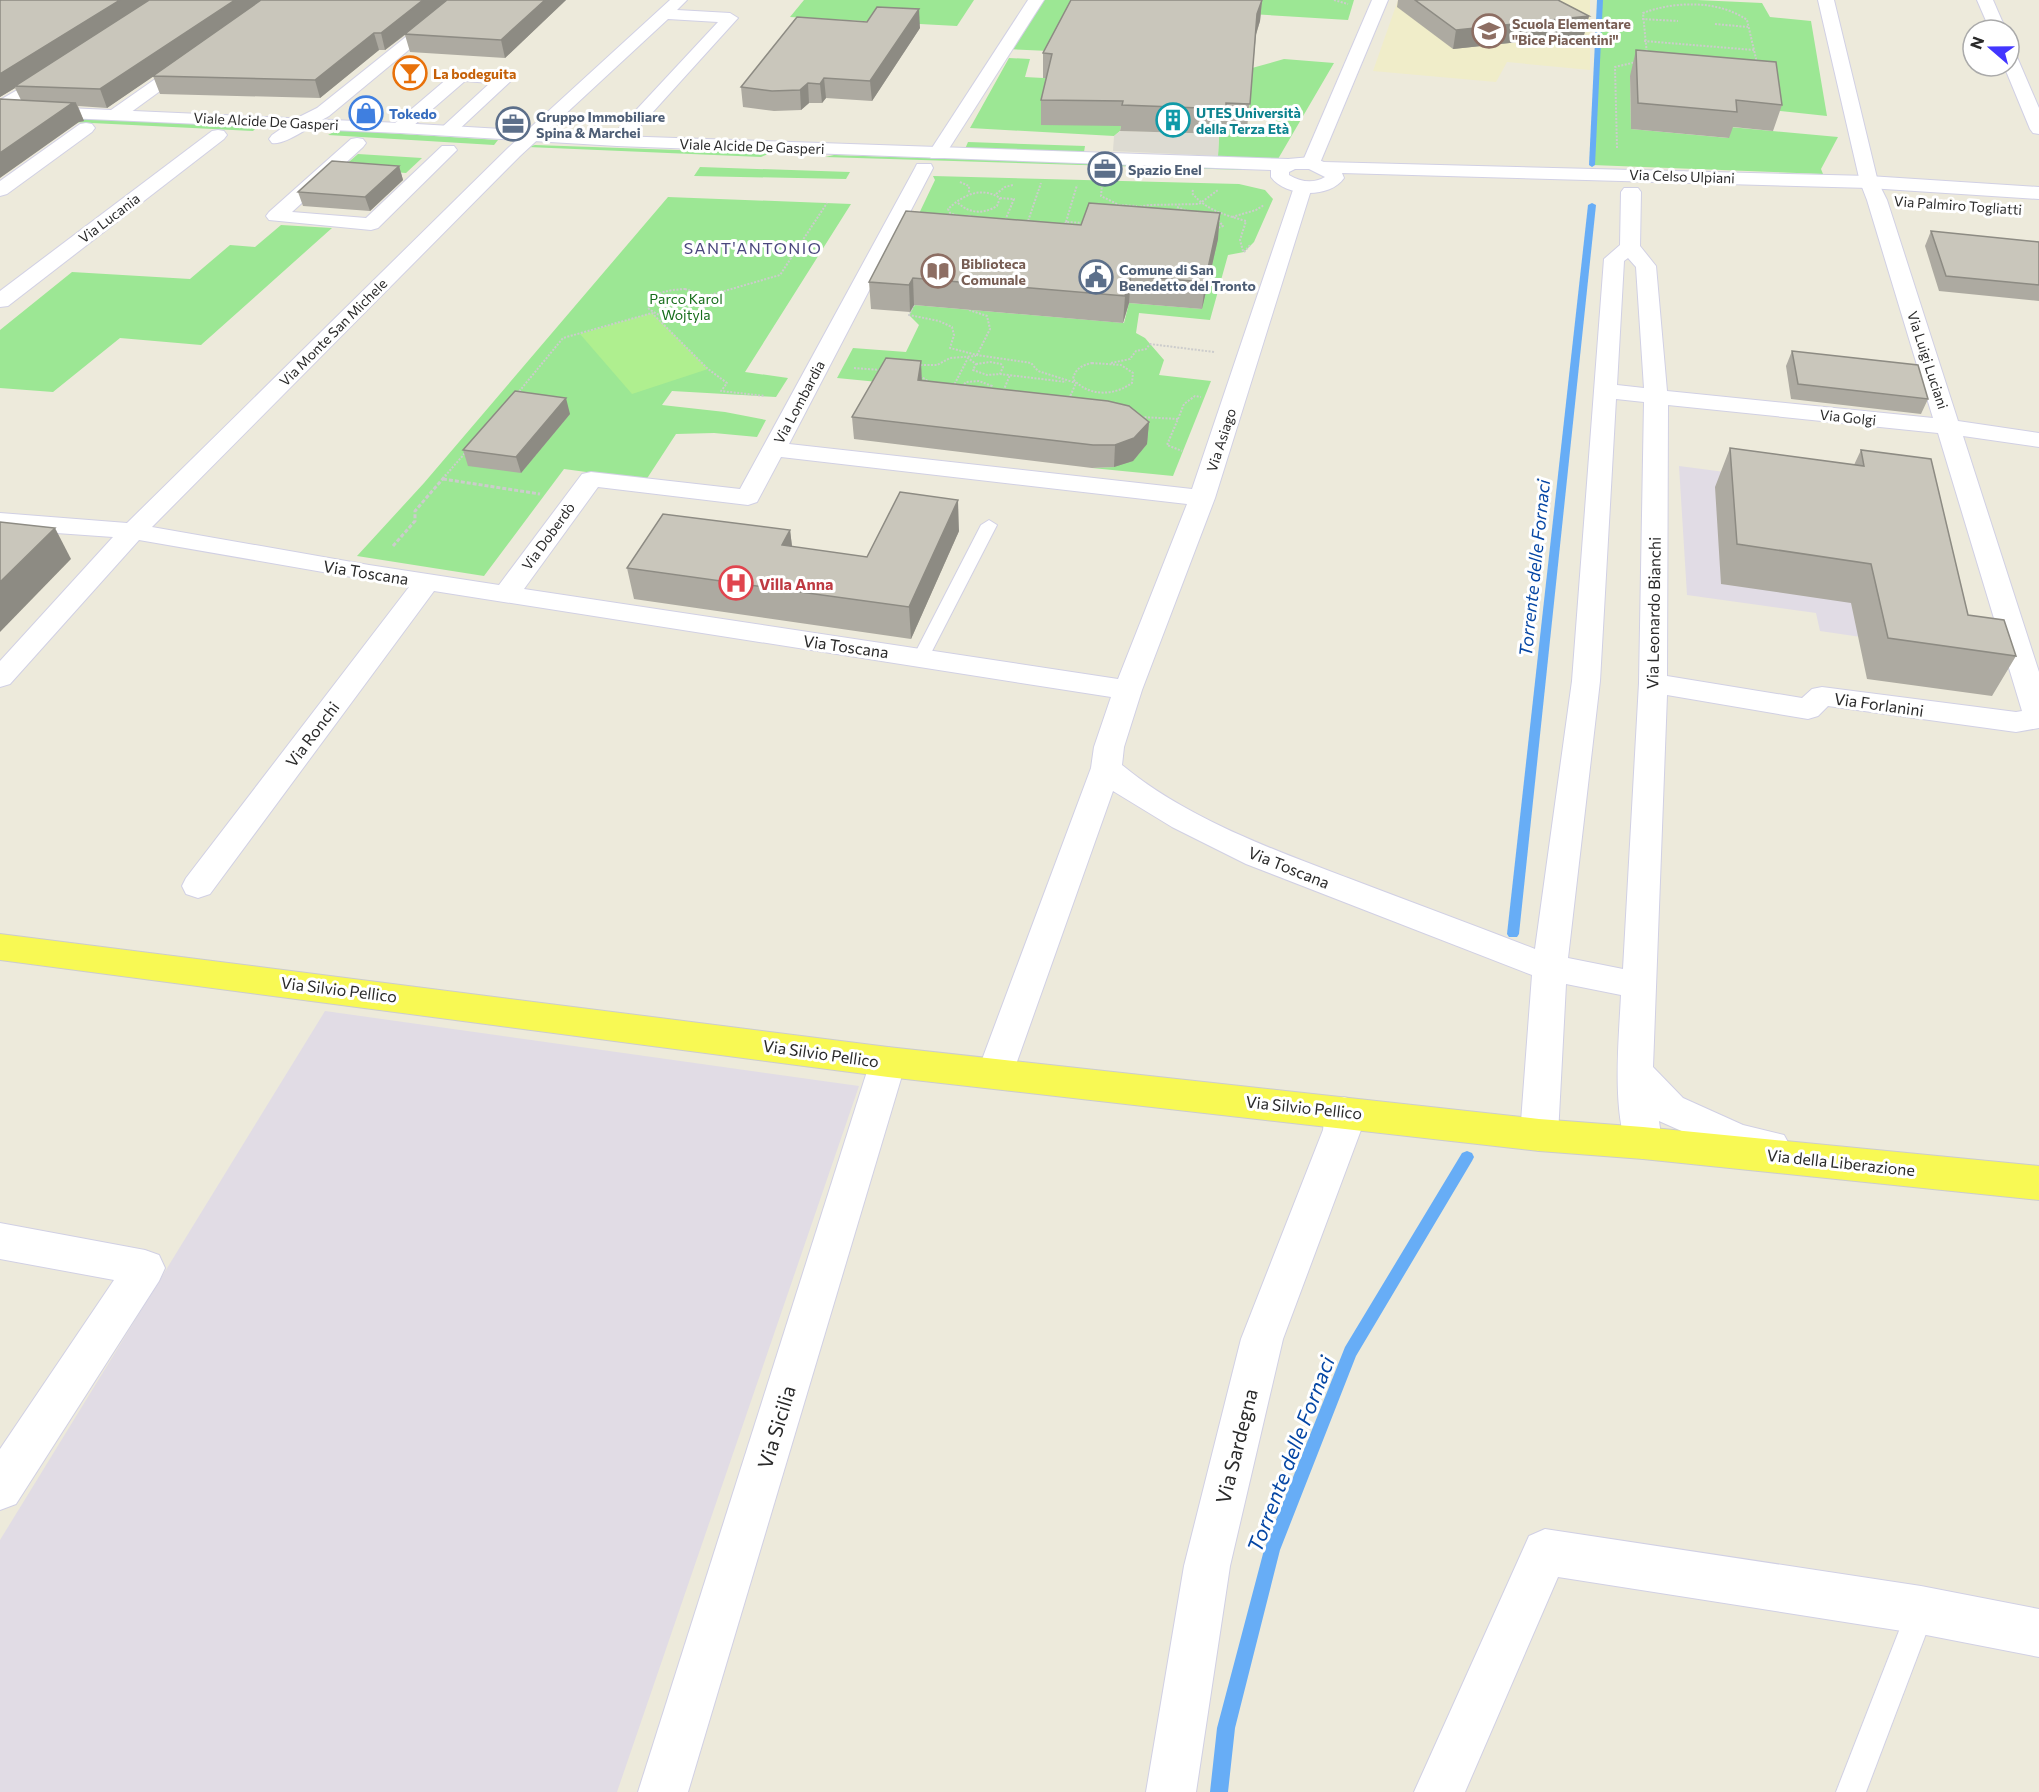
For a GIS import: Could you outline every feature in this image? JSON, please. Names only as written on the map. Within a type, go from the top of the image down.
[{"type":"main road","name":"Via Silvio Pellico","points":[[0,948],[214,973],[888,1062],[1539,1135],[1643,1143]]},
{"type":"main road","name":"Via della Liberazione","points":[[1643,1143],[2039,1183]]},
{"type":"street","points":[[278,139],[322,112],[461,0]]},
{"type":"street","name":"Via Monte San Michele","points":[[0,678],[133,531],[514,152],[679,0]]},
{"type":"street","name":"Via Lombardia","points":[[591,479],[748,497],[931,161],[1036,0]]},
{"type":"street","points":[[1292,177],[1318,186],[1380,0]]},
{"type":"street","name":"Via Luigi Luciani","points":[[1826,0],[1873,191],[1950,427],[2039,718]]},
{"type":"street","points":[[1985,0],[1993,18]]},
{"type":"street","points":[[617,141],[730,18],[663,14]]},
{"type":"street","points":[[117,114],[211,48]]},
{"type":"street","points":[[0,109],[68,64]]},
{"type":"street","points":[[400,128],[460,76],[505,79],[448,130]]},
{"type":"street","points":[[2018,78],[2039,129]]},
{"type":"street","name":"Viale Alcide De Gasperi","points":[[0,109],[448,130],[931,161],[1292,177]]},
{"type":"street","name":"Viale Alcide De Gasperi","points":[[0,123],[380,145]]},
{"type":"street","points":[[0,190],[86,128]]},
{"type":"street","name":"Via Lucania","points":[[0,301],[218,135]]},
{"type":"street","points":[[357,143],[276,216],[371,224],[448,150]]},
{"type":"street","name":"Viale Alcide De Gasperi","points":[[425,148],[931,161]]},
{"type":"street","points":[[1292,177],[1322,171]]},
{"type":"street","name":"Via Celso Ulpiani","points":[[1322,171],[1873,191]]},
{"type":"street","name":"Via Celso Ulpiani","points":[[1322,171],[1631,192],[2039,193]]},
{"type":"street","name":"Via Asiago","points":[[1128,690],[1202,498],[1292,177]]},
{"type":"street","name":"Via Palmiro Togliatti","points":[[1873,191],[2039,211]]},
{"type":"street","points":[[1539,1135],[1550,968],[1586,681],[1614,259],[1630,247],[1631,192]]},
{"type":"street","name":"Via Leonardo Bianchi","points":[[1630,247],[1646,266],[1656,396],[1653,682],[1637,985],[1635,1072],[1643,1143]]},
{"type":"street","name":"Via Golgi","points":[[1604,391],[1950,427],[2039,440]]},
{"type":"street","points":[[773,449],[1202,498]]},
{"type":"street","name":"Via Doberdò","points":[[506,594],[591,479]]},
{"type":"street","name":"Via Toscana","points":[[0,521],[133,531],[427,582],[1128,690]]},
{"type":"street","name":"Via Ronchi","points":[[198,886],[427,582]]},
{"type":"street","name":"Via Forlanini","points":[[1653,682],[1808,709],[1822,696],[2016,722],[2039,718]]},
{"type":"street","points":[[995,1073],[1106,768],[1109,747],[1128,690]]},
{"type":"street","name":"Via Toscana","points":[[1106,768],[1132,790],[1183,819],[1257,856],[1550,968]]},
{"type":"street","points":[[1550,968],[1637,985]]},
{"type":"street","name":"Via Sicilia","points":[[663,1792],[888,1062]]},
{"type":"street","points":[[1635,1072],[1670,1108],[1738,1140],[1882,1166]]},
{"type":"street","name":"Via Sardegna","points":[[1171,1792],[1207,1566],[1262,1339],[1342,1130],[1344,1112]]},
{"type":"street","points":[[0,1241],[145,1268],[0,1488]]},
{"type":"street","points":[[1439,1792],[1545,1552],[1921,1610],[2039,1633]]},
{"type":"lane","points":[[921,657],[988,525]]},
{"type":"lane","points":[[1851,1792],[1921,1610]]},
{"type":"path","points":[[1647,57],[1643,13],[1657,6],[1691,4],[1723,8],[1744,16],[1758,66]]},
{"type":"path","points":[[1642,19],[1678,21]]},
{"type":"path","points":[[1716,24],[1748,27]]},
{"type":"path","points":[[1644,41],[1754,50]]},
{"type":"path","points":[[1617,156],[1615,68],[1647,57],[1654,57]]},
{"type":"path","points":[[959,177],[957,181],[969,186],[969,194]]},
{"type":"path","points":[[1025,230],[1042,179]]},
{"type":"path","points":[[1061,232],[1078,180]]},
{"type":"path","points":[[1103,181],[1101,196],[1119,205],[1159,205],[1177,207],[1200,214]]},
{"type":"path","points":[[1195,183],[1192,193],[1200,204]]},
{"type":"path","points":[[996,194],[1005,187],[1018,184]]},
{"type":"path","points":[[950,225],[972,226],[980,223],[981,220],[973,216],[962,218],[950,213],[948,209],[969,194],[979,191],[996,194],[1000,198],[1014,199],[1002,228]]},
{"type":"path","points":[[958,202],[965,209],[984,212],[997,206],[1000,198]]},
{"type":"path","points":[[765,396],[721,391],[727,383],[708,369],[648,309],[651,299],[665,292],[684,289],[694,290],[707,296],[780,275],[827,203]]},
{"type":"path","points":[[1177,207],[1187,203],[1200,204],[1218,213],[1246,221],[1240,240],[1244,252],[1251,254]]},
{"type":"path","points":[[1231,217],[1256,210],[1264,204]]},
{"type":"path","points":[[1124,211],[1140,206]]},
{"type":"path","points":[[1209,217],[1218,220],[1223,226],[1211,231]]},
{"type":"path","points":[[960,224],[959,220],[962,218]]},
{"type":"path","points":[[1066,222],[1094,224]]},
{"type":"path","points":[[968,231],[972,226]]},
{"type":"path","points":[[510,401],[563,338],[652,312],[667,318],[687,316],[703,310],[708,305],[707,296]]},
{"type":"path","points":[[914,305],[909,315],[939,321],[952,327],[954,335],[950,348],[977,355],[1031,363],[1038,371],[1076,383],[1082,388],[1100,393],[1120,391],[1128,387],[1132,383],[1132,373],[1120,365],[1111,363]]},
{"type":"path","points":[[910,368],[918,364],[937,365],[950,358],[968,358],[977,355],[990,329],[987,316],[969,310]]},
{"type":"path","points":[[1068,402],[1076,383],[1073,374],[1077,369],[1092,363],[1111,363],[1130,359],[1136,351],[1146,349],[1150,344],[1220,353]]},
{"type":"path","points":[[968,358],[976,364],[998,363],[1003,367],[1000,374]]},
{"type":"path","points":[[950,395],[968,358]]},
{"type":"path","points":[[976,364],[973,370],[987,375],[1000,374],[1076,383]]},
{"type":"path","points":[[853,368],[884,370]]},
{"type":"path","points":[[910,373],[924,377],[932,383]]},
{"type":"path","points":[[998,403],[1010,375]]},
{"type":"path","points":[[962,387],[963,384],[971,381],[984,382],[992,386],[991,391],[987,393]]},
{"type":"path","points":[[943,385],[962,387],[966,391]]},
{"type":"path","points":[[1183,451],[1167,445],[1184,404],[1195,396],[1204,398]]},
{"type":"path","points":[[1136,416],[1178,418]]},
{"type":"path","points":[[388,552],[415,520],[415,511],[473,444]]},
{"type":"path","points":[[442,479],[546,495]]},
{"type":"shaded area","name":"Scuola Elementare \"Bice Piacentini\"","points":[[1398,0],[1590,0],[1590,70],[1507,62],[1496,82],[1373,71]]},
{"type":"shaded area","points":[[1120,131],[1219,134],[1218,156],[1113,151],[1114,136]]},
{"type":"shaded area","points":[[1679,466],[1802,482],[1977,654],[1820,631],[1816,613],[1687,595]]},
{"type":"shaded area","points":[[325,1011],[859,1086],[617,1792],[0,1792],[0,1540]]},
{"type":"green space","points":[[804,0],[974,0],[957,26],[790,17]]},
{"type":"green space","points":[[1037,0],[1211,0],[1158,56],[1005,49]]},
{"type":"green space","points":[[1255,0],[1354,0],[1348,20],[1251,14]]},
{"type":"green space","points":[[1600,0],[1762,3],[1770,17],[1811,21],[1827,116],[1770,110],[1630,76],[1631,129],[1728,138],[1730,127],[1838,137],[1821,169],[1823,174],[1592,165]]},
{"type":"green space","points":[[1009,58],[1030,59],[1025,77],[1098,81],[1125,107],[1120,131],[1114,136],[970,128]]},
{"type":"green space","points":[[1284,59],[1334,63],[1278,159],[1218,156],[1219,134],[1224,134],[1226,129],[1269,130],[1271,114],[1249,113],[1252,68]]},
{"type":"green space","points":[[21,116],[257,127],[253,131],[11,119]]},
{"type":"green space","points":[[338,130],[498,140],[494,145],[328,135]]},
{"type":"green space","points":[[968,142],[1085,146],[1084,152],[965,149]]},
{"type":"green space","points":[[535,145],[768,154],[761,157],[528,147]]},
{"type":"green space","points":[[358,154],[422,158],[406,173],[342,168]]},
{"type":"green space","points":[[834,155],[1239,168],[1245,170],[825,157]]},
{"type":"green space","points":[[700,167],[850,172],[846,179],[694,176]]},
{"type":"green space","points":[[933,176],[1239,184],[1265,190],[1273,199],[1254,242],[1244,252],[1228,255],[1210,320],[1139,313],[1136,333],[1145,338],[1164,360],[1159,375],[1211,381],[1173,476],[1092,468],[1114,467],[878,382],[837,378],[853,348],[906,352],[919,325],[909,315],[914,305],[1124,323],[1129,303],[1203,309],[915,222],[935,180]]},
{"type":"green space","name":"Parco Karol Wojtyla","points":[[668,197],[851,204],[745,372],[788,378],[776,397],[672,391],[662,405],[725,412],[766,420],[757,437],[714,433],[676,434],[646,480],[564,469],[484,576],[357,556],[424,483]]},
{"type":"green space","points":[[281,225],[332,228],[201,345],[120,338],[53,392],[0,388],[0,330],[72,272],[190,279],[230,245],[255,247]]},
{"type":"green space","points":[[652,313],[708,369],[632,394],[580,334]]},
{"type":"building","points":[[1,0],[120,0],[0,74]]},
{"type":"building","points":[[149,0],[235,0],[100,89],[15,86]]},
{"type":"building","points":[[261,0],[423,0],[381,33],[374,33],[315,80],[153,76]]},
{"type":"building","points":[[447,0],[545,0],[501,40],[405,34]]},
{"type":"building","points":[[1071,0],[1262,0],[1257,14],[1250,104],[1226,103],[1226,109],[1122,105],[1123,101],[1041,100],[1052,54],[1043,53]]},
{"type":"building","points":[[1415,0],[1558,0],[1589,16],[1456,30]]},
{"type":"building","points":[[877,7],[919,9],[870,81],[824,78],[820,84],[808,83],[800,90],[772,91],[741,87],[797,17],[867,22]]},
{"type":"building","points":[[1636,50],[1776,62],[1782,105],[1736,100],[1737,112],[1638,103]]},
{"type":"building","points":[[0,99],[76,103],[71,104],[0,153]]},
{"type":"building","points":[[332,161],[399,166],[365,197],[298,192]]},
{"type":"building","points":[[1089,203],[1220,213],[1205,282],[1131,276],[1125,296],[913,278],[909,285],[869,282],[906,211],[1081,225]]},
{"type":"building","points":[[1931,231],[2039,242],[2039,285],[1946,276]]},
{"type":"building","points":[[1792,351],[1918,365],[1928,399],[1798,384]]},
{"type":"building","points":[[886,358],[921,361],[918,380],[1108,401],[1129,406],[1149,422],[1134,438],[1115,445],[1093,445],[852,417]]},
{"type":"building","points":[[515,391],[566,398],[516,457],[463,450]]},
{"type":"building","points":[[1730,448],[1864,466],[1861,450],[1931,459],[1968,615],[2004,620],[2016,656],[1888,638],[1871,564],[1737,544]]},
{"type":"building","points":[[900,492],[958,500],[909,607],[627,568],[663,514],[790,530],[782,545],[867,557]]},
{"type":"building","points":[[0,522],[55,528],[0,582]]},
{"type":"waterway","name":"Torrente delle Fornaci","points":[[1592,165],[1600,0]]},
{"type":"waterway","name":"Torrente delle Fornaci","points":[[1513,934],[1592,205]]},
{"type":"waterway","name":"Torrente delle Fornaci","points":[[1219,1792],[1226,1728],[1272,1550],[1350,1352],[1467,1157]]},
{"type":"place","name":"Scuola Elementare \"Bice Piacentini\"","points":[[1489,31]]},
{"type":"place","name":"La bodeguita","points":[[410,73]]},
{"type":"place","name":"Tokedo","points":[[366,113]]},
{"type":"place","name":"UTES Università della Terza Età","points":[[1173,120]]},
{"type":"place","name":"Gruppo Immobiliare Spina & Marchei","points":[[513,124]]},
{"type":"place","name":"Spazio Enel","points":[[1105,169]]},
{"type":"place","name":"Biblioteca Comunale","points":[[938,271]]},
{"type":"place","name":"Comune di San Benedetto del Tronto","points":[[1096,277]]},
{"type":"place","name":"Villa Anna","points":[[736,583]]},
{"type":"district","name":"SANT'ANTONIO","points":[[753,247]]}]
